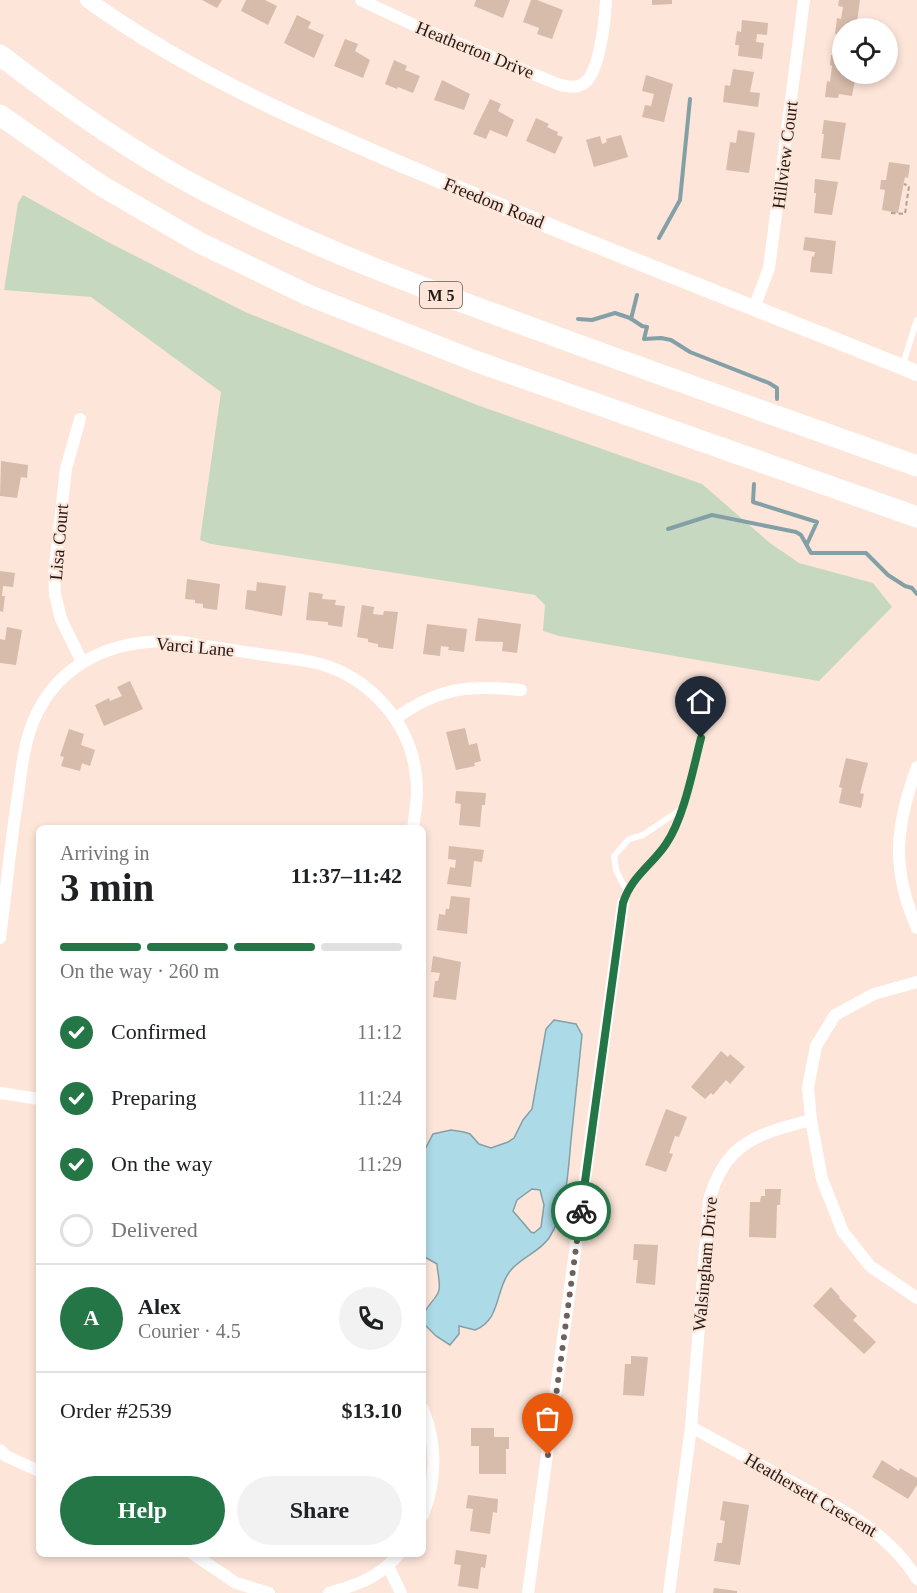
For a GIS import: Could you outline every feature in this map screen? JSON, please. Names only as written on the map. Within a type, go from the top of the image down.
[{"type":"highway","name":"M 5","points":[[0,55],[62,103],[148,158],[192,184],[288,232],[404,282],[917,466]]},
{"type":"highway","points":[[0,115],[119,196],[200,243],[308,295],[475,361],[917,517]]},
{"type":"street","name":"Freedom Road","points":[[88,0],[120,23],[220,81],[314,127],[475,195],[909,370]]},
{"type":"street","name":"Heatherton Drive","points":[[361,0],[416,26],[560,85],[574,87],[584,83],[590,77],[604,26],[606,0]]},
{"type":"street","name":"Hillview Court","points":[[754,308],[769,268],[804,0]]},
{"type":"street","name":"Lisa Court","points":[[80,419],[66,469],[54,574],[55,594],[61,619],[82,662]]},
{"type":"street","name":"Varci Lane","points":[[0,932],[14,819],[28,739],[42,704],[66,673],[82,662],[121,646],[161,640],[317,663],[338,670],[358,682],[382,702],[398,724],[409,745],[416,769],[417,802],[413,825]]},
{"type":"street","points":[[398,724],[422,703],[458,690],[485,687],[521,690]]},
{"type":"street","points":[[917,767],[905,799],[898,845],[899,873],[917,928]]},
{"type":"street","points":[[528,1593],[625,898]]},
{"type":"street","points":[[917,982],[874,994],[835,1015],[816,1046],[808,1087],[811,1120],[822,1179],[843,1232],[870,1266],[917,1298]]},
{"type":"street","points":[[0,1093],[36,1099]]},
{"type":"street","name":"Walsingham Drive","points":[[669,1593],[691,1427],[709,1201],[714,1180],[725,1162],[750,1141],[772,1131],[811,1120]]},
{"type":"street","points":[[426,1418],[432,1437],[434,1462],[430,1495],[426,1506]]},
{"type":"street","name":"Heathersett Crescent","points":[[691,1427],[835,1506],[871,1529],[899,1553],[917,1579]]},
{"type":"street","points":[[0,1450],[6,1456],[36,1470]]},
{"type":"street","points":[[197,1557],[236,1583],[268,1593]]},
{"type":"street","points":[[328,1593],[363,1584],[396,1557]]},
{"type":"street","points":[[388,1566],[401,1593]]},
{"type":"lane","points":[[909,370],[917,320]]},
{"type":"lane","points":[[625,898],[632,882],[666,844],[681,809],[701,738]]},
{"type":"lane","points":[[625,898],[616,870],[615,856],[619,849],[629,839],[643,835],[681,809]]},
{"type":"path","points":[[891,213],[905,214],[909,188],[904,184]]},
{"type":"green space","points":[[23,195],[108,242],[245,312],[477,405],[702,484],[770,543],[799,563],[873,583],[892,607],[819,681],[559,636],[543,631],[545,605],[535,595],[211,544],[200,540],[221,392],[91,297],[4,290],[18,203]]},
{"type":"water","points":[[554,1020],[576,1024],[582,1035],[567,1178],[560,1215],[545,1243],[517,1264],[508,1274],[489,1320],[475,1330],[459,1326],[459,1334],[450,1345],[426,1326],[426,1310],[440,1287],[437,1264],[426,1258],[426,1147],[433,1134],[451,1130],[470,1134],[479,1144],[491,1148],[508,1142],[514,1138],[523,1120],[532,1109],[546,1029]],"holes":[[[532,1189],[540,1190],[544,1205],[541,1227],[534,1233],[513,1211],[517,1200]]]},
{"type":"building","points":[[202,0],[222,0],[217,8]]},
{"type":"building","points":[[246,0],[265,0],[277,6],[268,25],[241,11]]},
{"type":"building","points":[[476,0],[510,0],[503,18],[474,6]]},
{"type":"building","points":[[531,0],[563,10],[552,39],[537,34],[539,28],[523,22]]},
{"type":"building","points":[[652,0],[672,0],[672,4],[652,5]]},
{"type":"building","points":[[839,0],[860,0],[857,18],[841,18],[843,7],[838,6]]},
{"type":"building","points":[[297,15],[311,22],[308,28],[324,35],[314,58],[284,43]]},
{"type":"building","points":[[742,20],[768,23],[767,35],[757,34],[756,42],[764,43],[762,59],[738,56],[739,45],[735,45],[737,31],[741,32]]},
{"type":"building","points":[[345,39],[358,44],[355,51],[370,60],[363,78],[334,66]]},
{"type":"building","points":[[394,60],[407,66],[405,70],[420,76],[413,93],[385,84]]},
{"type":"building","points":[[832,66],[832,84],[854,84],[852,96],[839,94],[838,98],[825,97],[827,81],[830,82]]},
{"type":"building","points":[[733,69],[754,72],[750,92],[760,93],[758,107],[723,102],[725,85],[730,86]]},
{"type":"building","points":[[646,75],[673,84],[664,122],[642,117],[645,105],[651,106],[654,94],[642,91]]},
{"type":"building","points":[[442,80],[470,94],[464,110],[434,100]]},
{"type":"building","points":[[490,99],[501,104],[498,111],[514,120],[507,137],[490,130],[486,139],[473,134]]},
{"type":"building","points":[[536,118],[549,124],[547,127],[563,137],[555,154],[526,141]]},
{"type":"building","points":[[824,120],[846,123],[840,160],[821,158]]},
{"type":"building","points":[[738,130],[755,133],[749,173],[726,170],[730,142],[736,143]]},
{"type":"building","points":[[621,135],[628,157],[594,167],[586,140],[600,136],[602,144],[607,142],[606,139]]},
{"type":"building","points":[[889,162],[910,165],[908,178],[905,177],[898,213],[882,210],[885,190],[880,189],[881,180],[886,180]]},
{"type":"building","points":[[815,179],[838,182],[832,215],[814,213]]},
{"type":"building","points":[[805,237],[836,241],[832,274],[810,272],[812,256],[814,257],[815,252],[803,250]]},
{"type":"building","points":[[1,461],[28,465],[27,478],[21,477],[17,498],[0,496]]},
{"type":"building","points":[[0,571],[15,573],[13,587],[3,586],[2,596],[5,596],[3,612],[0,611]]},
{"type":"building","points":[[187,579],[220,584],[217,610],[203,608],[203,604],[195,603],[195,600],[185,599]]},
{"type":"building","points":[[257,582],[286,586],[282,616],[245,609],[247,590],[256,591]]},
{"type":"building","points":[[309,592],[323,594],[322,599],[336,600],[335,605],[345,606],[342,627],[328,625],[328,622],[306,620]]},
{"type":"building","points":[[362,605],[374,607],[373,614],[383,615],[384,611],[398,612],[393,649],[378,647],[378,644],[368,642],[368,639],[357,637]]},
{"type":"building","points":[[478,618],[521,624],[517,653],[502,651],[503,642],[475,641]]},
{"type":"building","points":[[427,624],[467,629],[464,652],[448,650],[449,647],[441,646],[440,656],[423,654]]},
{"type":"building","points":[[7,627],[22,630],[16,665],[0,663],[0,639],[5,640]]},
{"type":"building","points":[[130,681],[143,709],[104,726],[95,705],[109,698],[110,701],[122,696],[117,687]]},
{"type":"building","points":[[465,728],[469,745],[477,743],[481,761],[474,763],[475,766],[456,770],[446,732]]},
{"type":"building","points":[[69,729],[84,734],[81,745],[95,750],[90,766],[82,763],[80,771],[61,766],[64,757],[60,756]]},
{"type":"building","points":[[846,758],[868,763],[860,793],[864,794],[861,808],[839,803],[842,788],[839,787]]},
{"type":"building","points":[[456,791],[486,793],[485,805],[482,805],[480,827],[459,825],[461,804],[455,803]]},
{"type":"building","points":[[449,846],[484,850],[482,862],[474,861],[471,887],[447,884],[450,867],[455,868],[456,860],[448,859]]},
{"type":"building","points":[[451,896],[470,898],[467,934],[437,930],[439,914],[445,915],[446,909],[449,909]]},
{"type":"building","points":[[433,956],[461,962],[456,1000],[433,997],[435,981],[438,981],[440,973],[431,972]]},
{"type":"building","points":[[721,1051],[728,1057],[730,1054],[745,1067],[730,1084],[726,1080],[713,1095],[711,1093],[705,1099],[691,1087]]},
{"type":"building","points":[[666,1109],[687,1117],[679,1137],[675,1136],[669,1153],[673,1154],[666,1172],[645,1165]]},
{"type":"building","points":[[765,1189],[781,1189],[780,1205],[777,1205],[776,1238],[749,1237],[750,1202],[760,1202],[761,1196],[765,1196]]},
{"type":"building","points":[[634,1244],[658,1245],[655,1285],[636,1283],[638,1260],[633,1260]]},
{"type":"building","points":[[831,1287],[857,1316],[853,1320],[876,1342],[864,1354],[813,1306]]},
{"type":"building","points":[[631,1356],[648,1357],[644,1396],[623,1395],[625,1364],[631,1364]]},
{"type":"building","points":[[471,1428],[494,1428],[494,1437],[509,1437],[509,1449],[506,1449],[506,1474],[479,1474],[479,1446],[471,1446]]},
{"type":"building","points":[[882,1460],[899,1471],[900,1468],[917,1478],[917,1485],[908,1499],[872,1477]]},
{"type":"building","points":[[468,1495],[498,1499],[497,1513],[493,1512],[490,1534],[470,1531],[473,1509],[466,1508]]},
{"type":"building","points":[[723,1501],[749,1505],[740,1565],[714,1561],[717,1543],[722,1543],[725,1521],[720,1520]]},
{"type":"building","points":[[456,1550],[487,1555],[485,1568],[481,1567],[478,1589],[458,1586],[461,1565],[454,1564]]},
{"type":"building","points":[[714,1588],[737,1591],[737,1593],[713,1593]]},
{"type":"waterway","points":[[659,238],[680,200],[690,99]]},
{"type":"waterway","points":[[631,319],[637,295]]},
{"type":"waterway","points":[[578,319],[592,320],[615,313],[630,318],[647,327],[644,339],[671,340],[690,352],[769,383],[777,388],[777,399]]},
{"type":"waterway","points":[[754,484],[753,502],[817,522],[807,544]]},
{"type":"waterway","points":[[668,529],[712,515],[796,532],[801,535],[811,553],[866,553],[888,575],[912,588],[917,594]]},
{"type":"way so far","points":[[548,1455],[581,1211]]},
{"type":"route","points":[[581,1211],[623,903],[632,882],[666,844],[671,834],[685,797],[701,738]]}]
